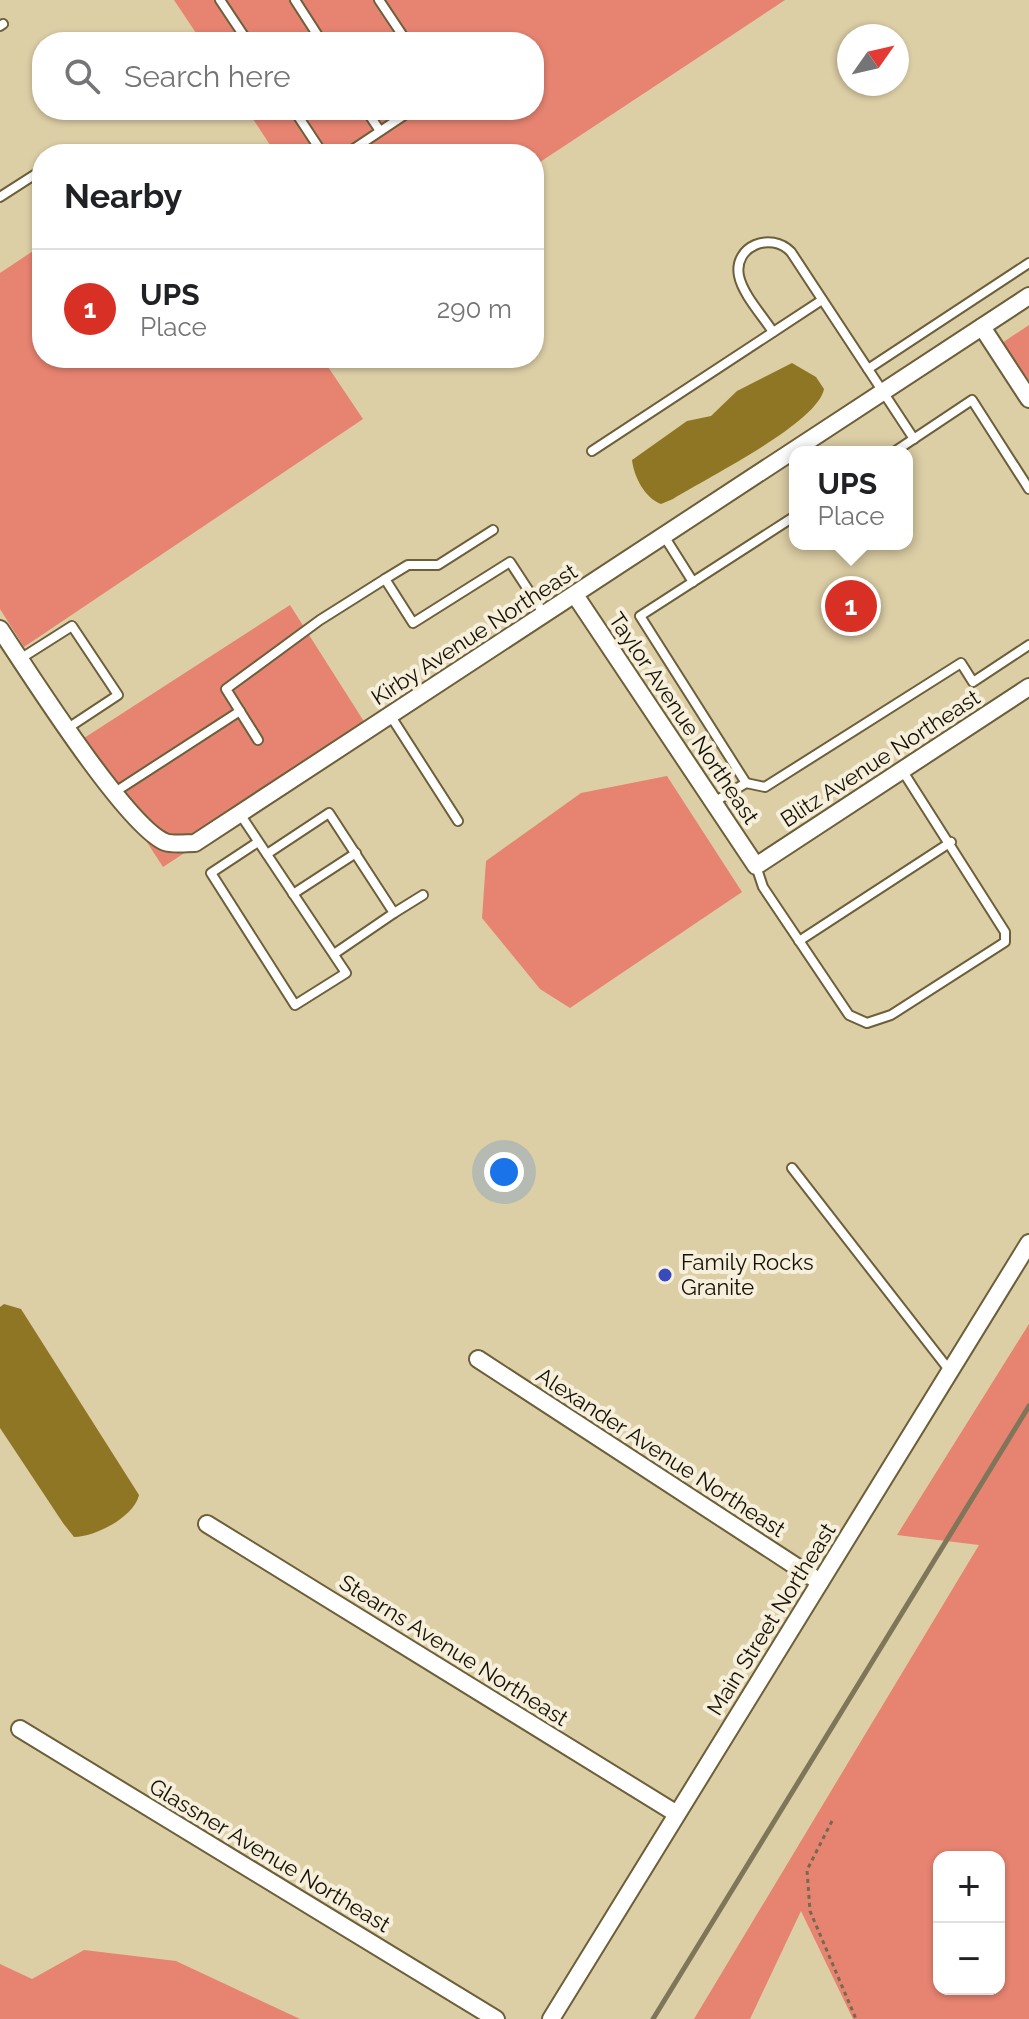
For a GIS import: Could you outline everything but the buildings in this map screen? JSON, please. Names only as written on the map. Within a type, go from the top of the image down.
[{"type":"street","name":"Kirby Avenue Northeast","points":[[801,446],[1029,296]]},
{"type":"street","points":[[982,327],[1029,399]]},
{"type":"street","name":"Kirby Avenue Northeast","points":[[1,633],[145,830],[166,843],[195,843],[789,454]]},
{"type":"street","name":"Taylor Avenue Northeast","points":[[575,595],[756,866]]},
{"type":"street","name":"Blitz Avenue Northeast","points":[[756,866],[1029,687]]},
{"type":"street","name":"Main Street Northeast","points":[[551,2019],[1029,1243]]},
{"type":"street","name":"Alexander Avenue Northeast","points":[[478,1359],[820,1582]]},
{"type":"street","name":"Stearns Avenue Northeast","points":[[207,1524],[677,1814]]},
{"type":"street","name":"Glassner Avenue Northeast","points":[[20,1729],[496,2019]]},
{"type":"lane","points":[[220,0],[241,32]]},
{"type":"lane","points":[[295,0],[316,32]]},
{"type":"lane","points":[[379,0],[400,32]]},
{"type":"lane","points":[[301,120],[316,144]]},
{"type":"lane","points":[[373,120],[380,131]]},
{"type":"lane","points":[[361,144],[397,120]]},
{"type":"lane","points":[[0,197],[32,176]]},
{"type":"lane","points":[[773,332],[741,282],[739,262],[750,247],[766,241],[785,245],[914,439]]},
{"type":"lane","points":[[868,369],[1029,263]]},
{"type":"lane","points":[[592,451],[822,300]]},
{"type":"lane","points":[[903,446],[972,400],[1029,489]]},
{"type":"lane","points":[[746,783],[640,616],[789,520]]},
{"type":"lane","points":[[258,740],[226,689],[320,620],[408,565],[438,565],[493,530]]},
{"type":"lane","points":[[664,536],[693,582]]},
{"type":"lane","points":[[385,579],[413,623],[510,562],[544,614]]},
{"type":"lane","points":[[20,659],[72,626],[118,695],[68,728]]},
{"type":"lane","points":[[713,803],[746,783],[765,787],[961,663],[973,682],[1029,645]]},
{"type":"lane","points":[[115,792],[240,711]]},
{"type":"lane","points":[[390,715],[458,821]]},
{"type":"lane","points":[[756,866],[763,887],[849,1015],[867,1023],[891,1015],[1005,942],[1005,932],[951,842],[902,770]]},
{"type":"lane","points":[[267,854],[329,813],[394,913]]},
{"type":"lane","points":[[240,814],[346,973],[295,1005],[211,873],[258,842]]},
{"type":"lane","points":[[799,941],[951,842]]},
{"type":"lane","points":[[293,894],[356,853]]},
{"type":"lane","points":[[334,954],[423,895]]},
{"type":"lane","points":[[792,1168],[950,1371]]},
{"type":"path","points":[[832,1821],[807,1870],[810,1911],[856,2019]]},
{"type":"shaded area","points":[[174,0],[785,0],[544,159],[544,144],[269,144],[254,120],[544,120],[544,32],[195,32]]},
{"type":"shaded area","points":[[32,252],[32,368],[329,368],[363,419],[24,647],[0,609],[0,273]]},
{"type":"shaded area","points":[[1029,325],[1029,383],[1002,343]]},
{"type":"shaded area","points":[[792,363],[816,377],[824,389],[817,403],[802,418],[758,449],[673,499],[661,504],[645,492],[632,460],[687,421],[711,416],[737,391]]},
{"type":"shaded area","points":[[290,605],[370,731],[163,867],[81,740]]},
{"type":"shaded area","points":[[667,776],[742,892],[570,1008],[540,989],[482,918],[486,861],[581,793]]},
{"type":"shaded area","points":[[4,1304],[21,1309],[139,1495],[130,1511],[102,1530],[74,1537],[0,1428],[0,1307]]},
{"type":"shaded area","points":[[1029,1324],[1029,2019],[853,2019],[801,1911],[750,2019],[694,2019],[979,1545],[897,1535]]},
{"type":"shaded area","points":[[84,1950],[176,1961],[300,2019],[0,2019],[0,1964],[32,1979]]},
{"type":"railway","points":[[653,2019],[1029,1406]]},
{"type":"place","name":"UPS","points":[[851,606]]},
{"type":"place","name":"Family Rocks Granite","points":[[665,1275]]}]
